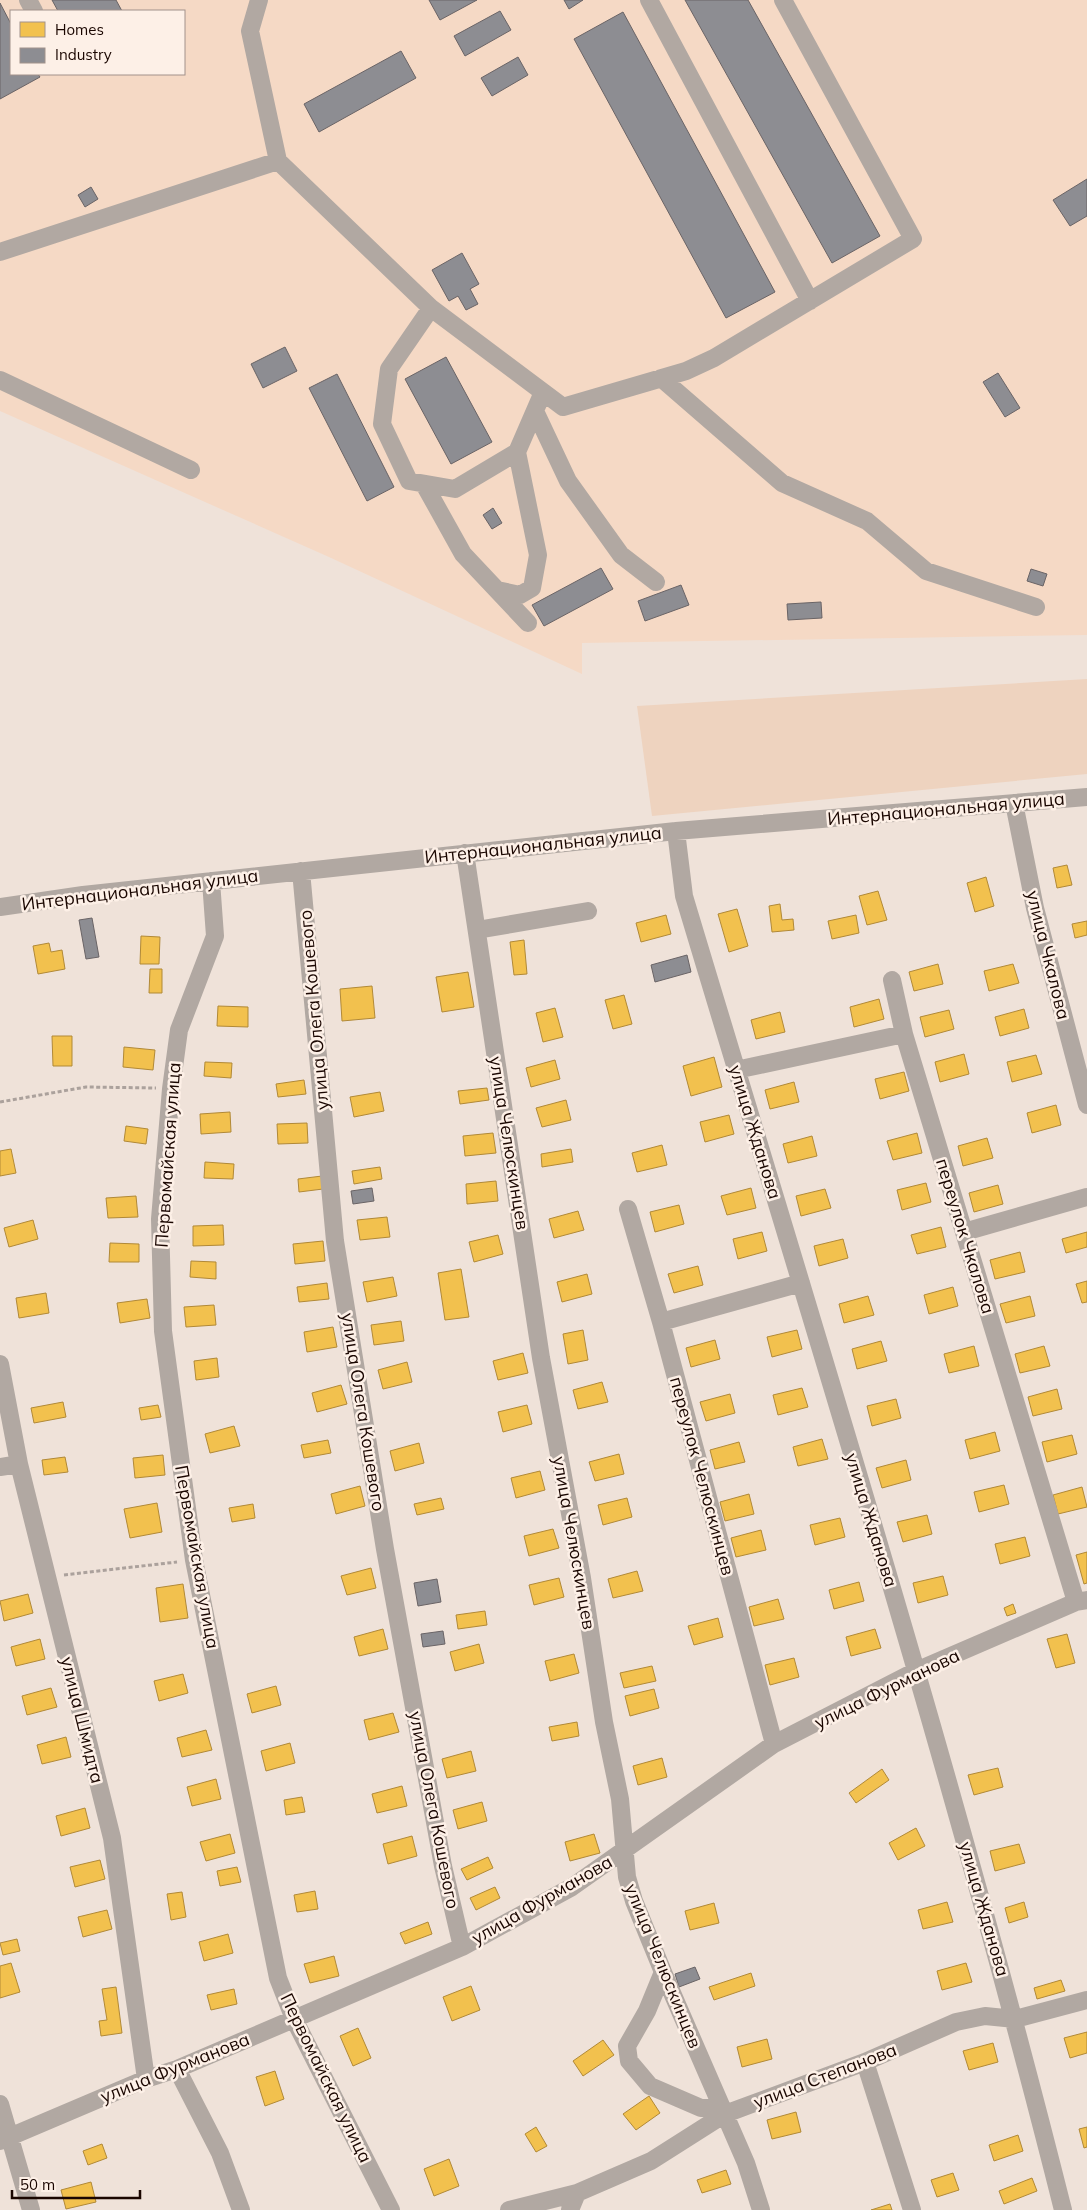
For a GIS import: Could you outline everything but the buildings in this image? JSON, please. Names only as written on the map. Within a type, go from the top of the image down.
[{"type":"street","points":[[259,0],[250,31],[278,161],[431,308],[563,407],[686,371],[714,358],[914,239],[783,0]]},
{"type":"street","points":[[649,0],[810,301]]},
{"type":"street","points":[[0,252],[278,161]]},
{"type":"street","points":[[431,308],[389,369],[382,424],[409,481],[455,489],[517,452]]},
{"type":"street","points":[[661,378],[782,483],[866,521],[926,571],[1036,607]]},
{"type":"street","points":[[0,380],[191,470]]},
{"type":"street","points":[[497,590],[520,595],[532,588],[538,555],[517,452],[543,392]]},
{"type":"street","points":[[534,411],[568,481],[621,555],[656,582]]},
{"type":"street","points":[[424,484],[463,554],[528,623]]},
{"type":"street","name":"Интернациональная улица","points":[[0,907],[212,881],[676,831],[1087,797]]},
{"type":"street","name":"улица Чкалова","points":[[1014,803],[1035,908],[1087,1105]]},
{"type":"street","name":"улица Жданова","points":[[676,831],[684,896],[916,1672],[1015,2019],[1063,2210]]},
{"type":"street","name":"улица Челюскинцев","points":[[465,853],[541,1358],[582,1578],[604,1722],[620,1799],[627,1876],[634,1901],[663,1972],[746,2163],[761,2210]]},
{"type":"street","name":"улица Олега Кошевого","points":[[301,871],[335,1242],[385,1549],[443,1866],[462,1947]]},
{"type":"street","name":"Первомайская улица","points":[[212,881],[215,936],[179,1030],[171,1089],[160,1219],[162,1331],[194,1560],[278,1978],[294,2019],[391,2210]]},
{"type":"street","points":[[477,930],[588,912]]},
{"type":"street","name":"переулок Чкалова","points":[[892,980],[904,1034],[964,1232],[1081,1601]]},
{"type":"street","points":[[736,1070],[904,1034]]},
{"type":"street","points":[[964,1232],[1087,1197]]},
{"type":"street","name":"переулок Челюскинцев","points":[[628,1209],[661,1322],[774,1744]]},
{"type":"street","points":[[661,1322],[801,1283]]},
{"type":"street","name":"улица Шмидта","points":[[0,1364],[19,1464],[112,1838],[146,2079]]},
{"type":"street","points":[[0,1467],[19,1464]]},
{"type":"street","name":"улица Фурманова","points":[[4,2139],[146,2079],[177,2069],[462,1947],[572,1887],[774,1744],[916,1672],[1081,1601]]},
{"type":"street","points":[[663,1972],[647,2011],[627,2046],[629,2061],[650,2086],[701,2108],[723,2111]]},
{"type":"street","name":"улица Степанова","points":[[508,2210],[577,2193],[651,2161],[723,2111],[865,2062],[956,2022],[986,2016],[1015,2019],[1087,2000]]},
{"type":"street","points":[[865,2062],[912,2210]]},
{"type":"street","points":[[177,2069],[220,2153],[241,2210]]},
{"type":"street","points":[[0,2104],[4,2139],[31,2210]]},
{"type":"street","points":[[570,2210],[577,2193]]},
{"type":"path","points":[[0,1102],[86,1087],[171,1089]]},
{"type":"path","points":[[46,1577],[194,1560]]},
{"type":"shaded area","points":[[0,0],[1087,0],[1087,635],[582,643],[582,674],[329,557],[0,411]]},
{"type":"shaded area","points":[[1087,679],[1087,774],[652,816],[637,706]]}]
